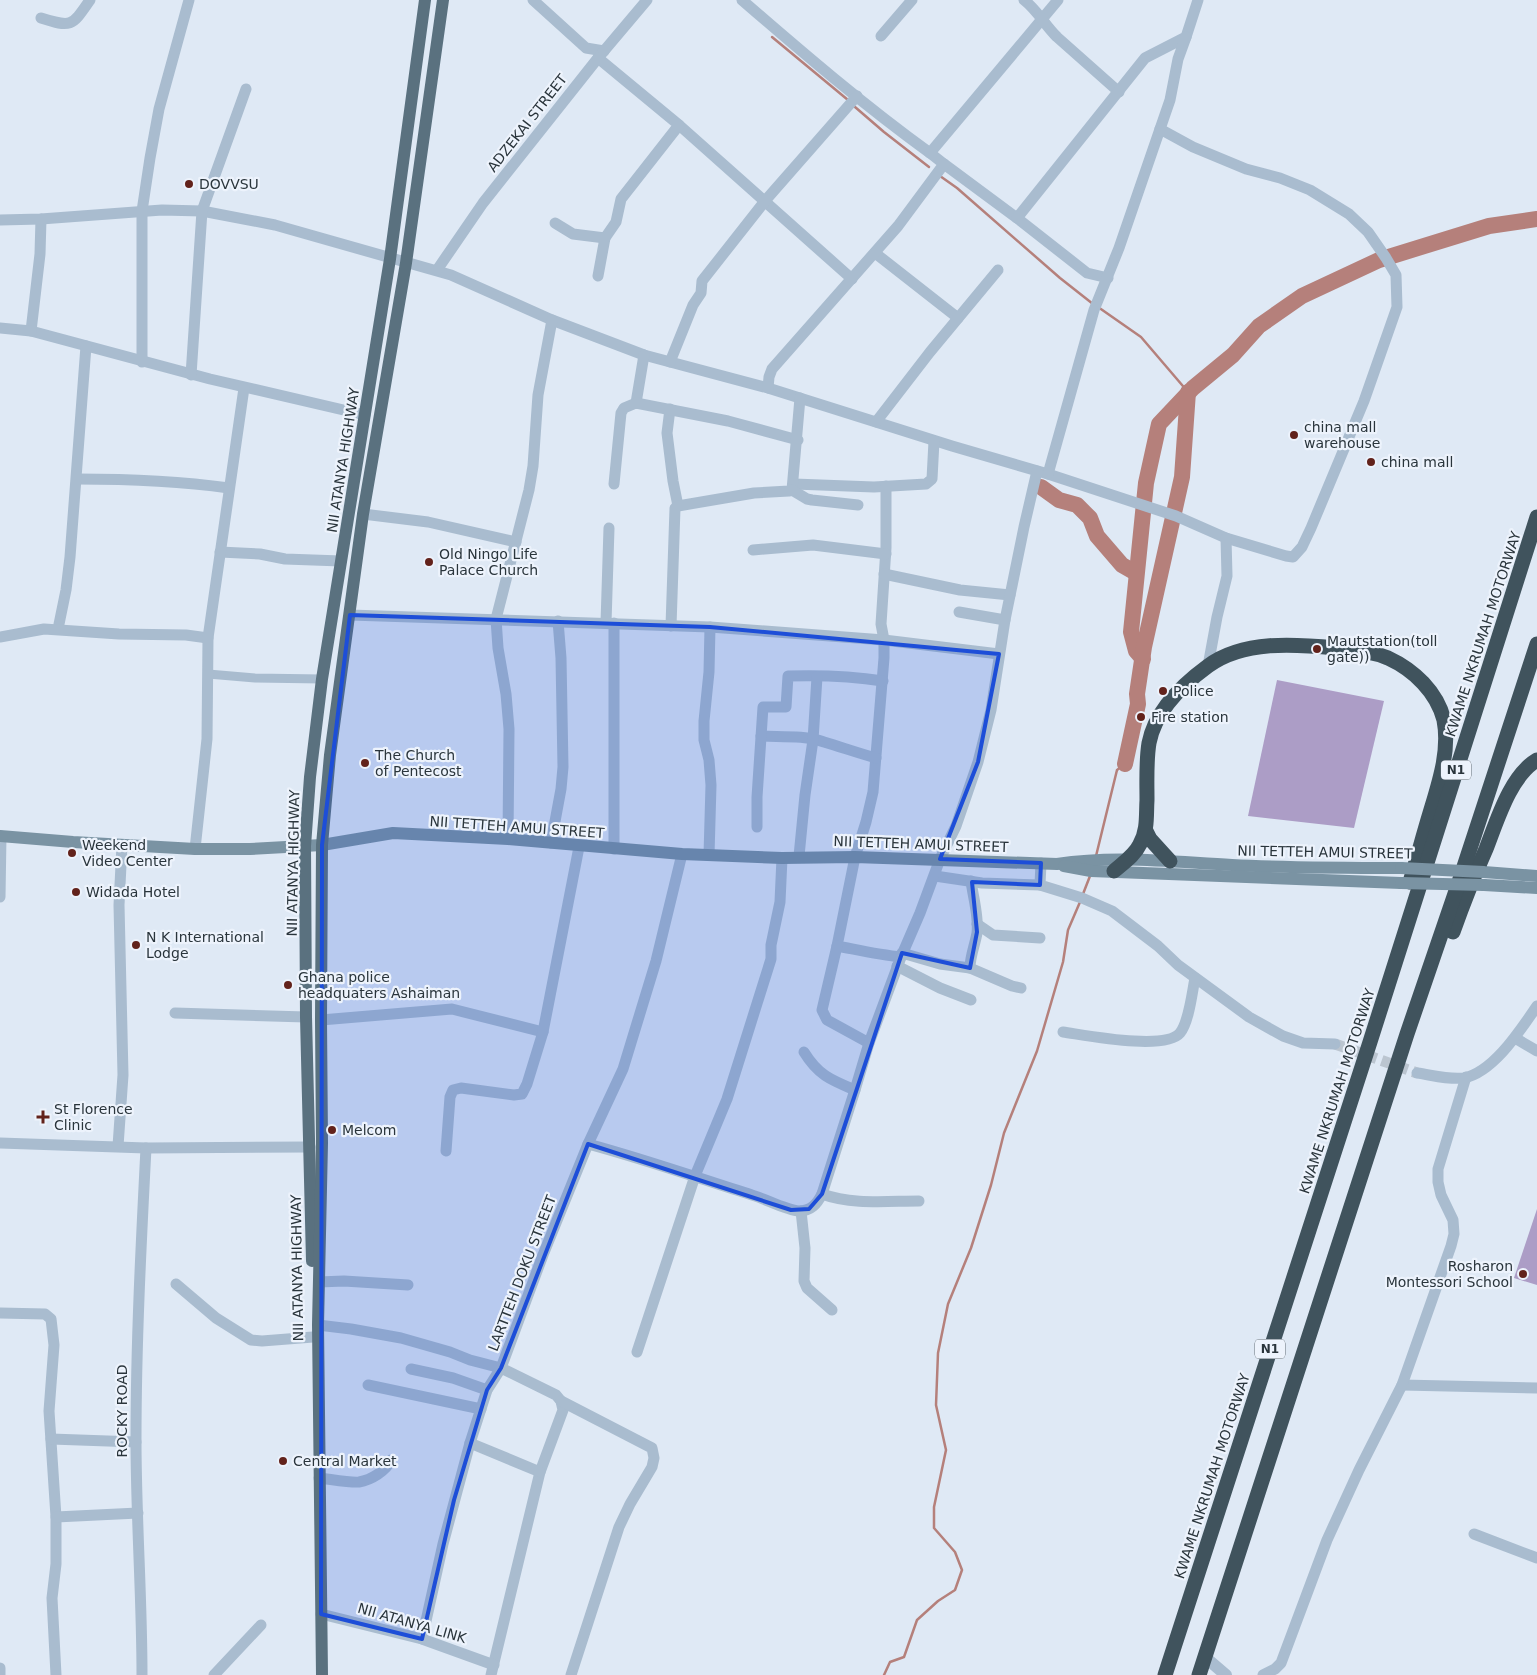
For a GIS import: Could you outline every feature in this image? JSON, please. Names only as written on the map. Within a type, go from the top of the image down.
[{"type":"highway","name":"KWAME NKRUMAH MOTORWAY","points":[[1165,1675],[1376,1024],[1537,517]]},
{"type":"highway","name":"N1","points":[[1199,1675],[1407,1034],[1537,644]]},
{"type":"highway","points":[[1114,871],[1140,845],[1146,831],[1147,758],[1150,741],[1164,710],[1172,698],[1208,666],[1230,654],[1249,649],[1290,645],[1364,651],[1388,658],[1404,666],[1425,684],[1441,710],[1446,736],[1446,750],[1382,979],[1376,1024]]},
{"type":"highway","points":[[1407,1034],[1426,998],[1504,805],[1522,774],[1537,760]]},
{"type":"highway","points":[[1146,831],[1150,839],[1170,861]]},
{"type":"main road","name":"NII ATANYA HIGHWAY","points":[[315,1675],[316,1331],[306,1017],[305,846],[310,777],[322,679],[390,259],[425,0]]},
{"type":"main road","points":[[322,1675],[316,1331],[322,1143],[322,845],[330,755],[363,514],[406,263],[443,0]]},
{"type":"main road","name":"NII TETTEH AMUI STREET","points":[[0,836],[195,849],[250,849],[322,845],[393,833],[508,839],[614,850],[782,858],[799,856],[855,857],[1057,864],[1096,859],[1127,859],[1232,865],[1401,868],[1484,879],[1537,876]]},
{"type":"main road","points":[[1057,864],[1078,869],[1114,871],[1400,883],[1484,879],[1537,888]]},
{"type":"street","points":[[42,18],[62,24],[70,24],[78,18],[90,0]]},
{"type":"street","points":[[142,362],[142,211],[159,109],[189,0]]},
{"type":"street","points":[[533,0],[586,48],[601,54],[852,279]]},
{"type":"street","name":"ADZEKAI STREET","points":[[437,270],[483,203],[601,54],[647,0]]},
{"type":"street","points":[[880,36],[912,0]]},
{"type":"street","points":[[1024,0],[1036,11],[1057,37],[1119,92]]},
{"type":"street","points":[[930,154],[1058,0]]},
{"type":"street","points":[[588,1144],[769,1200],[791,1210],[801,1211],[817,1204],[822,1194],[869,1043],[940,859],[956,826],[978,762],[991,710],[1010,595],[1043,472],[1095,306],[1119,248],[1170,100],[1178,58],[1198,0]]},
{"type":"street","points":[[750,2],[839,83],[890,124],[1017,218],[1087,273],[1108,278]]},
{"type":"street","points":[[1017,218],[1145,58],[1186,37]]},
{"type":"street","points":[[191,375],[202,211],[246,89]]},
{"type":"street","points":[[670,362],[693,304],[701,293],[702,281],[765,201],[857,96]]},
{"type":"street","points":[[598,276],[605,238],[616,222],[621,200],[679,125]]},
{"type":"street","points":[[0,220],[41,219],[142,211],[202,211],[275,225],[390,259],[437,270],[470,282],[552,320],[644,355],[768,388],[934,441],[1043,472],[1176,516],[1226,538],[1286,556],[1293,556],[1302,547],[1364,401],[1397,307],[1396,275],[1368,232],[1349,214],[1310,190],[1280,178],[1246,169],[1226,161],[1193,147],[1160,129]]},
{"type":"street","points":[[768,388],[772,369],[898,226],[944,164]]},
{"type":"street","points":[[31,331],[39,270],[41,219]]},
{"type":"street","points":[[555,223],[573,234],[605,238]]},
{"type":"street","points":[[875,253],[958,318]]},
{"type":"street","points":[[876,422],[998,270]]},
{"type":"street","points":[[508,839],[509,729],[506,694],[498,648],[496,618],[529,490],[533,466],[538,395],[552,320]]},
{"type":"street","points":[[0,328],[31,331],[191,375],[365,415]]},
{"type":"street","points":[[58,630],[70,557],[86,346]]},
{"type":"street","points":[[636,403],[644,355]]},
{"type":"street","points":[[195,849],[208,739],[208,638],[244,388]]},
{"type":"street","points":[[672,626],[675,508],[754,493],[789,491],[793,487],[800,398]]},
{"type":"street","points":[[614,484],[621,413],[624,408],[636,403],[728,421],[798,440]]},
{"type":"street","points":[[670,409],[667,433],[678,506]]},
{"type":"street","points":[[793,487],[926,484],[932,478],[934,441]]},
{"type":"street","points":[[77,479],[150,480],[229,488]]},
{"type":"street","points":[[869,1043],[827,1020],[822,1010],[855,857],[870,807],[876,758],[883,681],[884,640],[881,624],[886,554],[886,486]]},
{"type":"street","points":[[793,487],[807,499],[858,505]]},
{"type":"street","points":[[363,514],[428,522],[516,542]]},
{"type":"street","points":[[609,528],[614,850]]},
{"type":"street","points":[[1208,666],[1227,576],[1226,538]]},
{"type":"street","points":[[753,550],[813,546],[886,554]]},
{"type":"street","points":[[220,552],[260,554],[285,559],[341,561]]},
{"type":"street","points":[[884,574],[960,590],[1010,595]]},
{"type":"street","points":[[959,612],[1005,620]]},
{"type":"street","points":[[350,614],[710,627],[884,640],[999,654]]},
{"type":"street","points":[[551,843],[563,767],[558,621]]},
{"type":"street","points":[[709,855],[712,785],[704,740],[704,721],[711,647],[710,627]]},
{"type":"street","points":[[0,637],[44,629],[119,634],[186,635],[208,638]]},
{"type":"street","points":[[208,674],[255,678],[322,679]]},
{"type":"street","points":[[757,827],[763,706],[786,707],[788,676],[817,677],[837,675],[883,681]]},
{"type":"street","points":[[799,856],[813,740],[817,677]]},
{"type":"street","points":[[761,736],[823,741],[848,751],[876,758]]},
{"type":"street","points":[[0,836],[0,897]]},
{"type":"street","points":[[118,1146],[123,1075],[119,905],[122,845]]},
{"type":"street","points":[[446,1151],[450,1097],[453,1090],[461,1088],[514,1095],[522,1094],[527,1084],[543,1032],[579,847]]},
{"type":"street","name":"LARTTEH DOKU STREET","points":[[571,1675],[619,1527],[630,1504],[649,1474],[654,1458],[652,1448],[561,1402],[556,1395],[501,1368],[543,1255],[588,1144],[623,1069],[656,961],[682,854]]},
{"type":"street","points":[[637,1352],[695,1176],[727,1099],[771,959],[771,945],[780,902],[782,858]]},
{"type":"street","points":[[1040,885],[1041,863]]},
{"type":"street","points":[[935,876],[989,884],[1040,885],[1106,907],[1158,946],[1178,965],[1249,1017],[1282,1036],[1303,1043],[1335,1044]]},
{"type":"street","points":[[970,968],[970,958],[977,932],[971,881]]},
{"type":"street","points":[[977,924],[993,934],[1040,938]]},
{"type":"street","points":[[837,946],[900,959],[970,968],[1012,986],[1022,988]]},
{"type":"street","points":[[900,959],[940,988],[971,1000]]},
{"type":"street","points":[[1063,1032],[1112,1039],[1160,1041],[1170,1039],[1178,1035],[1183,1027],[1196,978]]},
{"type":"street","points":[[1417,1073],[1452,1079],[1466,1077],[1484,1068],[1515,1038],[1537,1006]]},
{"type":"street","points":[[321,1020],[452,1009],[543,1032]]},
{"type":"street","points":[[175,1013],[306,1017]]},
{"type":"street","points":[[1515,1038],[1537,1051]]},
{"type":"street","points":[[804,1052],[818,1071],[830,1080],[855,1090]]},
{"type":"street","points":[[1263,1675],[1275,1669],[1281,1663],[1327,1540],[1359,1470],[1402,1385],[1451,1246],[1454,1234],[1453,1220],[1440,1195],[1438,1169],[1466,1077]]},
{"type":"street","points":[[0,1143],[146,1148],[310,1147]]},
{"type":"street","name":"ROCKY ROAD","points":[[142,1675],[136,1442],[139,1296],[146,1148]]},
{"type":"street","points":[[822,1194],[848,1200],[919,1201]]},
{"type":"street","points":[[801,1211],[806,1248],[804,1281],[807,1288],[832,1310]]},
{"type":"street","points":[[319,1282],[344,1281],[408,1286]]},
{"type":"street","points":[[176,1284],[216,1318],[251,1340],[262,1341],[316,1331],[351,1328],[402,1338],[501,1368],[487,1390],[470,1442],[422,1639]]},
{"type":"street","points":[[0,1313],[45,1314],[51,1319],[54,1345],[50,1392],[51,1439],[56,1517],[56,1564],[52,1598],[56,1675]]},
{"type":"street","points":[[411,1369],[453,1378],[487,1390]]},
{"type":"street","points":[[1402,1385],[1537,1388]]},
{"type":"street","points":[[368,1386],[481,1408]]},
{"type":"street","points":[[492,1670],[540,1472],[563,1410],[561,1402]]},
{"type":"street","points":[[51,1439],[136,1442]]},
{"type":"street","points":[[470,1442],[540,1472]]},
{"type":"street","points":[[319,1478],[359,1482],[376,1476],[389,1465],[391,1460]]},
{"type":"street","points":[[56,1517],[138,1513]]},
{"type":"street","points":[[1474,1534],[1537,1558]]},
{"type":"street","name":"NII ATANYA LINK","points":[[321,1614],[422,1639],[492,1670]]},
{"type":"street","points":[[214,1675],[261,1625]]},
{"type":"street","points":[[1205,1657],[1226,1675]]},
{"type":"street","points":[[0,1668],[0,1675]]},
{"type":"highlighted area","points":[[350,615],[710,627],[999,654],[978,762],[940,859],[1041,863],[1040,885],[972,882],[977,932],[970,968],[902,953],[822,1194],[809,1209],[791,1210],[588,1144],[501,1368],[487,1390],[454,1500],[422,1639],[321,1614],[322,845]]},
{"type":"shaded area","points":[[1277,680],[1384,701],[1354,828],[1248,816]]},
{"type":"shaded area","points":[[1537,1209],[1537,1285],[1514,1278]]},
{"type":"waterway","points":[[772,37],[848,100]]},
{"type":"waterway","points":[[855,107],[929,167]]},
{"type":"waterway","points":[[940,176],[957,188],[1060,278],[1093,304]]},
{"type":"waterway","points":[[1143,659],[1136,651],[1131,632],[1146,483],[1159,424],[1193,388],[1233,355],[1259,326],[1302,296],[1379,260],[1489,226],[1537,219]]},
{"type":"waterway","points":[[1098,307],[1141,337],[1188,392]]},
{"type":"waterway","points":[[1125,764],[1138,704],[1137,694],[1144,647],[1182,477],[1188,392]]},
{"type":"waterway","points":[[1041,487],[1059,500],[1077,505],[1090,518],[1097,536],[1122,565],[1136,573]]},
{"type":"waterway","points":[[1096,856],[1117,770],[1125,764]]},
{"type":"waterway","points":[[1083,894],[1090,876]]},
{"type":"waterway","points":[[884,1675],[890,1662],[904,1657],[917,1620],[938,1601],[955,1590],[962,1570],[955,1552],[934,1528],[934,1507],[946,1450],[936,1405],[938,1353],[948,1304],[971,1248],[991,1185],[1004,1133],[1037,1051],[1063,962],[1068,930],[1080,902]]},
{"type":"tunnel","points":[[1335,1044],[1417,1073]]},
{"type":"place","name":"DOVVSU","points":[[189,184]]},
{"type":"place","name":"china mall warehouse","points":[[1294,435]]},
{"type":"place","name":"china mall","points":[[1371,462]]},
{"type":"place","name":"Old Ningo Life Palace Church","points":[[429,562]]},
{"type":"place","name":"Mautstation(toll gate))","points":[[1317,649]]},
{"type":"place","name":"Police","points":[[1163,691]]},
{"type":"place","name":"Fire station","points":[[1141,717]]},
{"type":"place","name":"The Church of Pentecost","points":[[365,763]]},
{"type":"place","name":"Weekend Video Center","points":[[72,853]]},
{"type":"place","name":"Widada Hotel","points":[[76,892]]},
{"type":"place","name":"N K International Lodge","points":[[136,945]]},
{"type":"place","name":"Ghana police headquaters Ashaiman","points":[[288,985]]},
{"type":"place","name":"St Florence Clinic","points":[[43,1117]]},
{"type":"place","name":"Melcom","points":[[332,1130]]},
{"type":"place","name":"Rosharon Montessori School","points":[[1523,1274]]},
{"type":"place","name":"Central Market","points":[[283,1461]]}]
